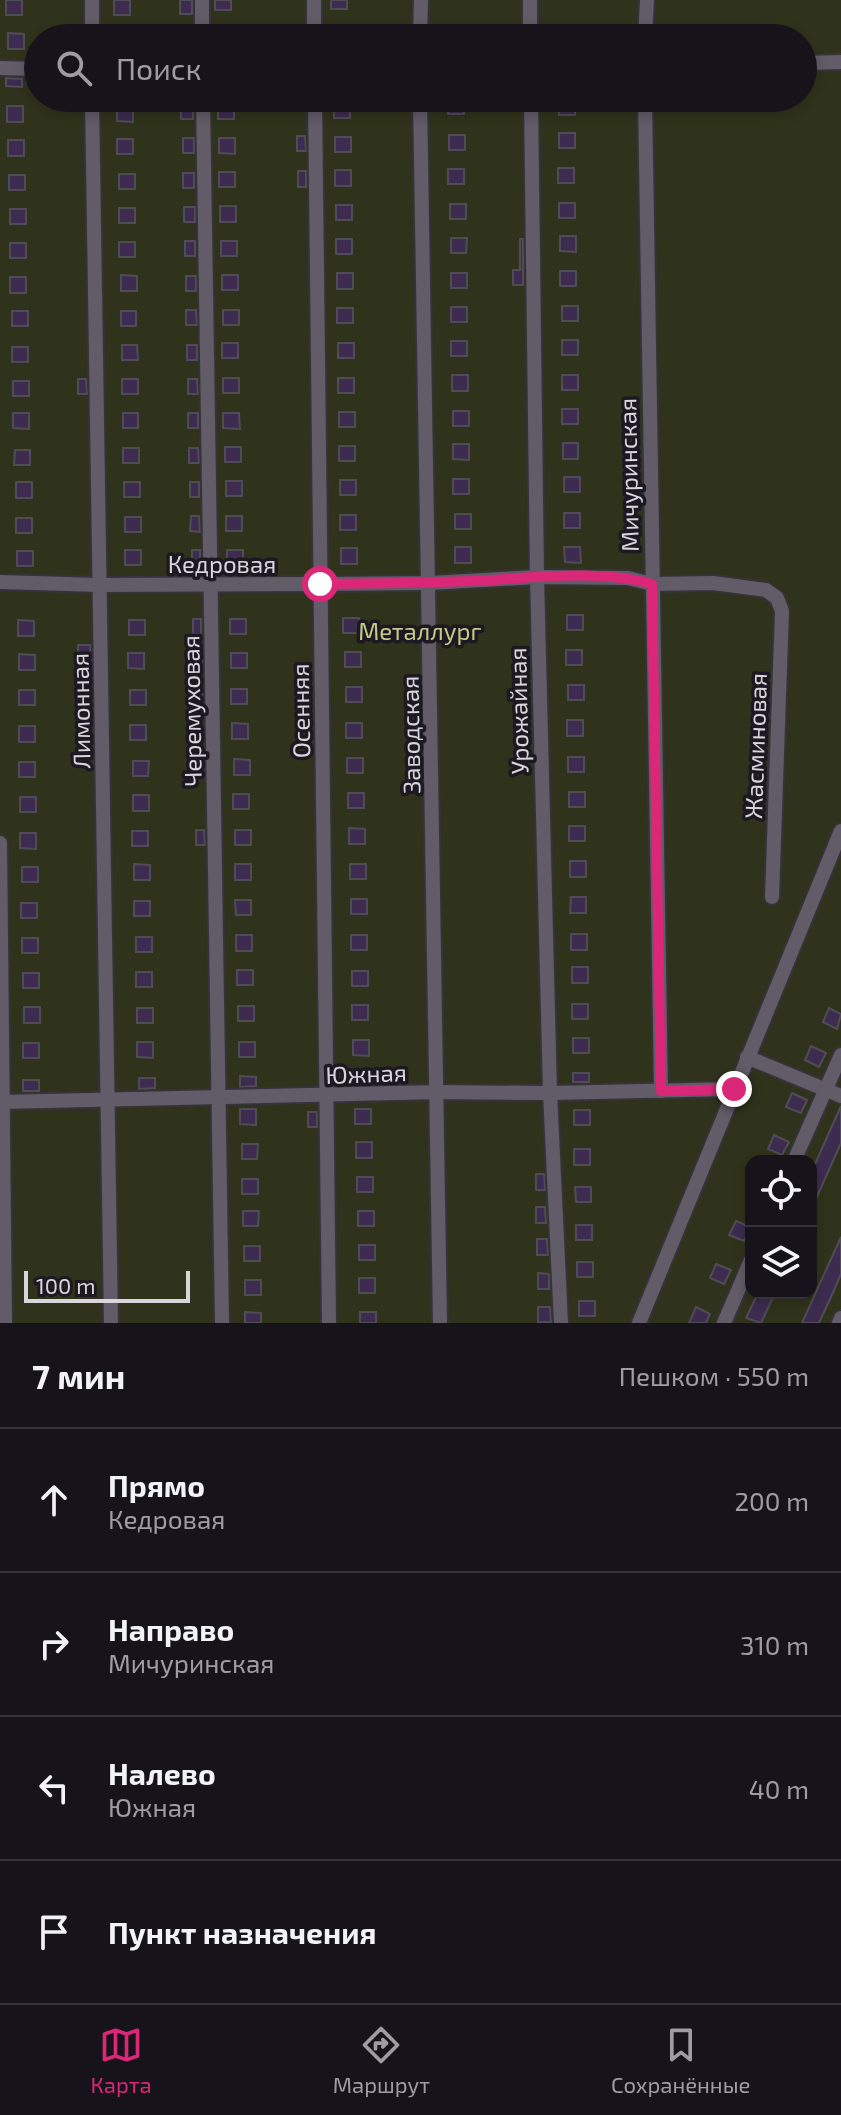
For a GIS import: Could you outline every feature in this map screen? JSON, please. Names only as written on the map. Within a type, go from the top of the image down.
[{"type":"street","points":[[92,0],[92,24]]},
{"type":"street","points":[[202,0],[202,24]]},
{"type":"street","points":[[314,0],[314,24]]},
{"type":"street","points":[[420,24],[421,0]]},
{"type":"street","points":[[530,0],[530,24]]},
{"type":"street","points":[[646,24],[647,0]]},
{"type":"street","points":[[817,63],[841,62]]},
{"type":"street","points":[[0,68],[24,69]]},
{"type":"street","name":"Лимонная","points":[[92,112],[111,1323]]},
{"type":"street","name":"Черемуховая","points":[[203,112],[222,1323]]},
{"type":"street","name":"Осенняя","points":[[315,112],[329,1323]]},
{"type":"street","name":"Заводская","points":[[420,112],[440,1323]]},
{"type":"street","name":"Урожайная","points":[[531,112],[537,577],[550,1093],[561,1323]]},
{"type":"street","name":"Мичуринская","points":[[645,112],[661,1091]]},
{"type":"street","name":"Кедровая","points":[[0,582],[320,584],[430,583],[537,577],[628,578],[652,584],[713,583],[766,590],[777,598]]},
{"type":"street","name":"Жасминовая","points":[[772,897],[782,611],[777,598]]},
{"type":"street","points":[[639,1323],[841,831]]},
{"type":"street","points":[[0,843],[5,1323]]},
{"type":"street","points":[[797,1155],[841,1055]]},
{"type":"street","points":[[747,1057],[841,1096]]},
{"type":"street","name":"Южная","points":[[2,1102],[734,1089]]},
{"type":"street","points":[[724,1323],[745,1274]]},
{"type":"green space","name":"Металлург","points":[[0,0],[841,0],[841,1323],[0,1323]]},
{"type":"building","points":[[6,0],[22,0],[22,15],[6,15]]},
{"type":"building","points":[[114,0],[130,0],[130,15],[114,15]]},
{"type":"building","points":[[180,0],[192,0],[192,14],[180,14]]},
{"type":"building","points":[[215,0],[231,0],[231,10],[215,10]]},
{"type":"building","points":[[331,0],[347,0],[347,9],[331,9]]},
{"type":"building","points":[[8,33],[24,34],[24,49],[8,49]]},
{"type":"building","points":[[6,78],[22,79],[22,87],[6,86]]},
{"type":"building","points":[[7,106],[23,106],[23,122],[7,122]]},
{"type":"building","points":[[117,112],[133,112],[133,122],[117,121]]},
{"type":"building","points":[[181,112],[193,112],[193,119],[181,119]]},
{"type":"building","points":[[218,112],[234,112],[234,119],[218,119]]},
{"type":"building","points":[[334,112],[350,112],[350,118],[334,118]]},
{"type":"building","points":[[559,112],[575,112],[575,115],[559,115]]},
{"type":"building","points":[[559,133],[575,133],[575,148],[559,148]]},
{"type":"building","points":[[449,135],[465,135],[465,150],[449,150]]},
{"type":"building","points":[[297,136],[305,136],[306,151],[297,151]]},
{"type":"building","points":[[335,137],[351,137],[351,152],[335,152]]},
{"type":"building","points":[[183,138],[194,138],[194,153],[183,153]]},
{"type":"building","points":[[219,138],[235,138],[235,154],[219,153]]},
{"type":"building","points":[[117,139],[133,139],[133,154],[117,154]]},
{"type":"building","points":[[8,140],[24,140],[24,156],[8,156]]},
{"type":"building","points":[[558,168],[574,168],[574,183],[558,183]]},
{"type":"building","points":[[448,169],[464,169],[464,184],[448,184]]},
{"type":"building","points":[[335,170],[351,170],[351,186],[335,186]]},
{"type":"building","points":[[298,171],[306,171],[306,187],[298,187]]},
{"type":"building","points":[[219,172],[235,172],[235,187],[219,187]]},
{"type":"building","points":[[183,173],[194,173],[194,188],[183,188]]},
{"type":"building","points":[[119,174],[135,174],[135,189],[119,189]]},
{"type":"building","points":[[9,175],[25,175],[25,190],[9,190]]},
{"type":"building","points":[[559,203],[575,203],[575,218],[559,218]]},
{"type":"building","points":[[450,204],[466,204],[466,219],[450,219]]},
{"type":"building","points":[[336,205],[352,205],[352,220],[336,220]]},
{"type":"building","points":[[220,206],[236,206],[236,222],[220,222]]},
{"type":"building","points":[[184,207],[195,207],[195,222],[184,222]]},
{"type":"building","points":[[119,208],[135,208],[135,223],[119,223]]},
{"type":"building","points":[[10,209],[26,209],[26,224],[10,224]]},
{"type":"building","points":[[560,236],[576,236],[576,252],[560,251]]},
{"type":"building","points":[[451,238],[467,238],[466,253],[451,253]]},
{"type":"building","points":[[336,239],[352,239],[352,254],[336,254]]},
{"type":"building","points":[[520,239],[523,239],[523,285],[513,285],[513,270],[520,270]]},
{"type":"building","points":[[185,241],[195,241],[195,256],[185,256]]},
{"type":"building","points":[[221,241],[237,241],[237,256],[221,256]]},
{"type":"building","points":[[119,242],[135,242],[135,257],[119,257]]},
{"type":"building","points":[[10,243],[26,243],[26,258],[10,258]]},
{"type":"building","points":[[560,271],[576,271],[576,286],[560,286]]},
{"type":"building","points":[[337,273],[353,273],[353,289],[337,289]]},
{"type":"building","points":[[451,273],[467,273],[467,288],[451,288]]},
{"type":"building","points":[[121,275],[137,276],[137,291],[121,291]]},
{"type":"building","points":[[222,275],[238,275],[238,290],[222,290]]},
{"type":"building","points":[[186,276],[196,276],[196,291],[186,291]]},
{"type":"building","points":[[10,277],[26,277],[26,293],[10,293]]},
{"type":"building","points":[[562,306],[578,306],[578,321],[562,321]]},
{"type":"building","points":[[451,307],[467,307],[467,322],[451,322]]},
{"type":"building","points":[[337,308],[353,308],[353,323],[337,323]]},
{"type":"building","points":[[186,310],[196,310],[197,325],[186,325]]},
{"type":"building","points":[[223,310],[239,310],[239,325],[223,325]]},
{"type":"building","points":[[12,311],[28,311],[28,326],[12,326]]},
{"type":"building","points":[[121,311],[136,311],[136,326],[121,326]]},
{"type":"building","points":[[562,340],[578,340],[578,355],[562,355]]},
{"type":"building","points":[[451,341],[467,341],[467,356],[451,356]]},
{"type":"building","points":[[222,343],[238,343],[238,358],[222,358]]},
{"type":"building","points":[[338,343],[354,343],[354,358],[338,358]]},
{"type":"building","points":[[122,345],[137,345],[138,360],[122,360]]},
{"type":"building","points":[[187,345],[197,345],[197,360],[187,360]]},
{"type":"building","points":[[12,347],[28,347],[28,362],[12,362]]},
{"type":"building","points":[[452,375],[468,375],[468,391],[452,391]]},
{"type":"building","points":[[562,375],[578,375],[578,390],[562,390]]},
{"type":"building","points":[[223,378],[239,378],[239,393],[223,393]]},
{"type":"building","points":[[338,378],[354,378],[354,393],[338,393]]},
{"type":"building","points":[[78,379],[86,379],[87,394],[78,394]]},
{"type":"building","points":[[122,379],[138,379],[138,394],[122,394]]},
{"type":"building","points":[[188,379],[197,379],[198,394],[188,394]]},
{"type":"building","points":[[13,381],[29,381],[29,396],[13,396]]},
{"type":"building","points":[[562,409],[578,409],[578,424],[562,424]]},
{"type":"building","points":[[453,411],[469,411],[469,426],[453,426]]},
{"type":"building","points":[[339,412],[355,412],[355,427],[339,427]]},
{"type":"building","points":[[13,413],[29,413],[29,429],[13,428]]},
{"type":"building","points":[[123,413],[138,413],[138,428],[123,428]]},
{"type":"building","points":[[188,413],[198,413],[198,428],[188,428]]},
{"type":"building","points":[[223,413],[239,413],[240,429],[223,428]]},
{"type":"building","points":[[563,443],[578,443],[578,459],[563,459]]},
{"type":"building","points":[[453,444],[469,444],[469,460],[453,459]]},
{"type":"building","points":[[339,446],[355,446],[355,461],[339,461]]},
{"type":"building","points":[[225,447],[241,447],[241,462],[225,462]]},
{"type":"building","points":[[123,448],[139,448],[139,463],[123,463]]},
{"type":"building","points":[[189,448],[198,448],[199,463],[189,463]]},
{"type":"building","points":[[15,450],[30,450],[30,465],[14,465]]},
{"type":"building","points":[[564,477],[580,477],[580,492],[564,492]]},
{"type":"building","points":[[453,479],[469,479],[469,494],[453,494]]},
{"type":"building","points":[[340,480],[356,480],[356,495],[340,495]]},
{"type":"building","points":[[226,481],[242,481],[242,496],[226,496]]},
{"type":"building","points":[[16,482],[32,482],[32,498],[16,498]]},
{"type":"building","points":[[124,482],[140,482],[140,497],[124,497]]},
{"type":"building","points":[[190,482],[199,482],[199,497],[190,497]]},
{"type":"building","points":[[564,513],[580,513],[580,528],[564,528]]},
{"type":"building","points":[[455,514],[471,514],[471,529],[455,529]]},
{"type":"building","points":[[340,515],[356,515],[356,530],[340,530]]},
{"type":"building","points":[[191,516],[199,516],[200,532],[190,531]]},
{"type":"building","points":[[226,516],[242,516],[242,531],[226,531]]},
{"type":"building","points":[[125,517],[141,517],[141,532],[125,532]]},
{"type":"building","points":[[16,518],[32,518],[32,533],[16,533]]},
{"type":"building","points":[[455,547],[471,547],[471,563],[455,563]]},
{"type":"building","points":[[564,547],[580,547],[581,563],[565,562]]},
{"type":"building","points":[[341,548],[357,548],[357,564],[341,564]]},
{"type":"building","points":[[125,550],[141,550],[141,565],[125,565]]},
{"type":"building","points":[[192,550],[200,550],[200,565],[192,565]]},
{"type":"building","points":[[227,550],[243,550],[243,565],[227,565]]},
{"type":"building","points":[[17,551],[33,551],[33,566],[17,566]]},
{"type":"building","points":[[567,615],[583,615],[583,630],[567,630]]},
{"type":"building","points":[[343,618],[359,618],[359,633],[343,633]]},
{"type":"building","points":[[193,619],[201,619],[201,634],[193,634]]},
{"type":"building","points":[[230,619],[246,619],[246,634],[230,634]]},
{"type":"building","points":[[18,620],[34,621],[34,636],[18,636]]},
{"type":"building","points":[[129,620],[145,620],[145,635],[129,635]]},
{"type":"building","points":[[78,645],[90,645],[91,660],[78,660]]},
{"type":"building","points":[[566,650],[582,650],[582,665],[566,665]]},
{"type":"building","points":[[345,652],[361,652],[361,667],[345,667]]},
{"type":"building","points":[[128,653],[144,653],[144,669],[128,668]]},
{"type":"building","points":[[231,653],[247,653],[247,668],[231,668]]},
{"type":"building","points":[[19,654],[35,655],[35,670],[19,670]]},
{"type":"building","points":[[193,654],[202,654],[202,669],[193,669]]},
{"type":"building","points":[[568,685],[584,685],[584,700],[568,700]]},
{"type":"building","points":[[346,687],[362,687],[362,702],[346,702]]},
{"type":"building","points":[[194,689],[202,689],[202,704],[194,704]]},
{"type":"building","points":[[231,689],[247,689],[247,704],[231,704]]},
{"type":"building","points":[[19,690],[35,690],[35,705],[19,705]]},
{"type":"building","points":[[130,690],[146,690],[146,705],[130,705]]},
{"type":"building","points":[[567,720],[583,720],[583,736],[567,736]]},
{"type":"building","points":[[232,723],[248,724],[248,739],[232,739]]},
{"type":"building","points":[[346,723],[362,723],[362,738],[346,738]]},
{"type":"building","points":[[130,725],[146,725],[146,740],[130,740]]},
{"type":"building","points":[[19,726],[35,726],[35,742],[19,742]]},
{"type":"building","points":[[568,757],[584,757],[584,772],[568,772]]},
{"type":"building","points":[[347,758],[363,758],[363,773],[347,773]]},
{"type":"building","points":[[234,759],[250,760],[250,775],[234,775]]},
{"type":"building","points":[[195,760],[203,760],[204,775],[195,775]]},
{"type":"building","points":[[133,761],[149,761],[148,776],[133,776]]},
{"type":"building","points":[[19,762],[35,762],[35,777],[19,777]]},
{"type":"building","points":[[569,792],[585,792],[585,807],[569,807]]},
{"type":"building","points":[[348,793],[364,793],[364,808],[348,808]]},
{"type":"building","points":[[233,794],[249,794],[249,809],[233,809]]},
{"type":"building","points":[[133,795],[149,795],[149,811],[133,811]]},
{"type":"building","points":[[20,797],[36,797],[36,812],[20,812]]},
{"type":"building","points":[[569,826],[585,826],[585,841],[569,841]]},
{"type":"building","points":[[349,828],[365,829],[365,844],[349,844]]},
{"type":"building","points":[[196,830],[204,830],[205,845],[196,845]]},
{"type":"building","points":[[235,830],[251,830],[251,845],[235,845]]},
{"type":"building","points":[[132,831],[148,831],[148,846],[132,846]]},
{"type":"building","points":[[20,833],[36,833],[36,849],[20,848]]},
{"type":"building","points":[[570,861],[586,861],[586,877],[570,877]]},
{"type":"building","points":[[134,864],[150,865],[150,880],[134,880]]},
{"type":"building","points":[[235,864],[251,864],[251,880],[235,880]]},
{"type":"building","points":[[350,864],[366,864],[366,879],[350,879]]},
{"type":"building","points":[[22,867],[38,867],[38,882],[22,882]]},
{"type":"building","points":[[571,897],[586,897],[586,913],[570,913]]},
{"type":"building","points":[[351,899],[367,899],[367,914],[351,914]]},
{"type":"building","points":[[235,900],[251,900],[251,915],[236,915]]},
{"type":"building","points":[[134,901],[150,901],[150,916],[134,916]]},
{"type":"building","points":[[21,903],[37,903],[37,918],[21,918]]},
{"type":"building","points":[[571,934],[587,934],[587,950],[571,950]]},
{"type":"building","points":[[236,935],[252,935],[252,951],[236,951]]},
{"type":"building","points":[[351,935],[367,935],[367,950],[351,950]]},
{"type":"building","points":[[136,937],[152,937],[152,952],[136,952]]},
{"type":"building","points":[[22,938],[38,938],[38,953],[22,953]]},
{"type":"building","points":[[572,967],[588,967],[588,983],[572,983]]},
{"type":"building","points":[[237,970],[253,970],[253,985],[237,985]]},
{"type":"building","points":[[352,971],[368,971],[368,986],[352,986]]},
{"type":"building","points":[[136,972],[152,972],[152,987],[136,987]]},
{"type":"building","points":[[23,973],[39,973],[39,988],[23,988]]},
{"type":"building","points":[[572,1004],[588,1004],[588,1019],[572,1019]]},
{"type":"building","points":[[352,1005],[368,1005],[368,1020],[352,1020]]},
{"type":"building","points":[[238,1006],[254,1006],[254,1021],[238,1021]]},
{"type":"building","points":[[24,1007],[40,1007],[40,1023],[24,1023]]},
{"type":"building","points":[[137,1008],[153,1008],[153,1023],[137,1023]]},
{"type":"building","points":[[829,1008],[841,1014],[837,1029],[823,1022]]},
{"type":"building","points":[[573,1038],[589,1038],[589,1053],[573,1053]]},
{"type":"building","points":[[353,1040],[369,1040],[369,1056],[353,1055]]},
{"type":"building","points":[[137,1042],[153,1042],[153,1058],[137,1057]]},
{"type":"building","points":[[239,1042],[255,1042],[255,1057],[239,1057]]},
{"type":"building","points":[[23,1043],[39,1043],[39,1058],[23,1058]]},
{"type":"building","points":[[811,1046],[826,1053],[819,1067],[805,1060]]},
{"type":"building","points":[[573,1073],[589,1073],[589,1082],[573,1082]]},
{"type":"building","points":[[353,1075],[369,1075],[369,1084],[353,1084]]},
{"type":"building","points":[[240,1076],[256,1077],[256,1086],[240,1087]]},
{"type":"building","points":[[139,1078],[155,1078],[155,1088],[139,1089]]},
{"type":"building","points":[[23,1080],[39,1080],[39,1091],[23,1091]]},
{"type":"building","points":[[792,1093],[807,1100],[801,1113],[786,1107]]},
{"type":"building","points":[[841,1106],[841,1143],[817,1197],[817,1160]]},
{"type":"building","points":[[240,1109],[256,1109],[256,1125],[240,1124]]},
{"type":"building","points":[[355,1109],[371,1109],[371,1124],[355,1124]]},
{"type":"building","points":[[574,1110],[590,1110],[590,1125],[574,1125]]},
{"type":"building","points":[[308,1112],[317,1112],[317,1127],[308,1127]]},
{"type":"building","points":[[774,1135],[789,1142],[782,1155],[768,1149]]},
{"type":"building","points":[[356,1142],[372,1142],[372,1158],[356,1158]]},
{"type":"building","points":[[242,1144],[258,1144],[257,1159],[242,1159]]},
{"type":"building","points":[[574,1149],[590,1149],[590,1165],[574,1165]]},
{"type":"building","points":[[536,1174],[544,1174],[545,1190],[536,1190]]},
{"type":"building","points":[[357,1177],[373,1177],[373,1192],[357,1192]]},
{"type":"building","points":[[242,1179],[258,1179],[258,1194],[242,1194]]},
{"type":"building","points":[[575,1187],[591,1187],[591,1202],[576,1202]]},
{"type":"building","points":[[536,1207],[545,1207],[546,1223],[536,1223]]},
{"type":"building","points":[[243,1211],[259,1211],[258,1226],[243,1226]]},
{"type":"building","points":[[358,1211],[374,1211],[374,1226],[358,1226]]},
{"type":"building","points":[[736,1221],[745,1225],[744,1241],[729,1235]]},
{"type":"building","points":[[576,1225],[592,1225],[592,1240],[576,1240]]},
{"type":"building","points":[[841,1237],[841,1274],[831,1297],[819,1323],[802,1323],[813,1299],[817,1299],[817,1290]]},
{"type":"building","points":[[537,1239],[547,1239],[548,1255],[537,1255]]},
{"type":"building","points":[[359,1245],[375,1245],[375,1260],[359,1260]]},
{"type":"building","points":[[244,1246],[260,1246],[260,1261],[244,1261]]},
{"type":"building","points":[[577,1262],[593,1262],[593,1277],[577,1277]]},
{"type":"building","points":[[716,1264],[731,1270],[724,1284],[710,1278]]},
{"type":"building","points":[[538,1273],[549,1274],[549,1289],[538,1289]]},
{"type":"building","points":[[359,1278],[375,1278],[375,1293],[359,1293]]},
{"type":"building","points":[[245,1280],[261,1280],[261,1295],[245,1295]]},
{"type":"building","points":[[755,1299],[772,1299],[761,1323],[746,1318]]},
{"type":"building","points":[[579,1301],[595,1301],[595,1316],[579,1316]]},
{"type":"building","points":[[538,1307],[550,1307],[551,1322],[538,1322]]},
{"type":"building","points":[[696,1307],[710,1314],[706,1323],[689,1323]]},
{"type":"building","points":[[245,1312],[261,1313],[261,1323],[245,1323]]},
{"type":"building","points":[[360,1312],[376,1312],[376,1323],[360,1323]]},
{"type":"route","points":[[320,584],[430,583],[537,577],[628,578],[652,584],[661,1091],[734,1089]]}]
